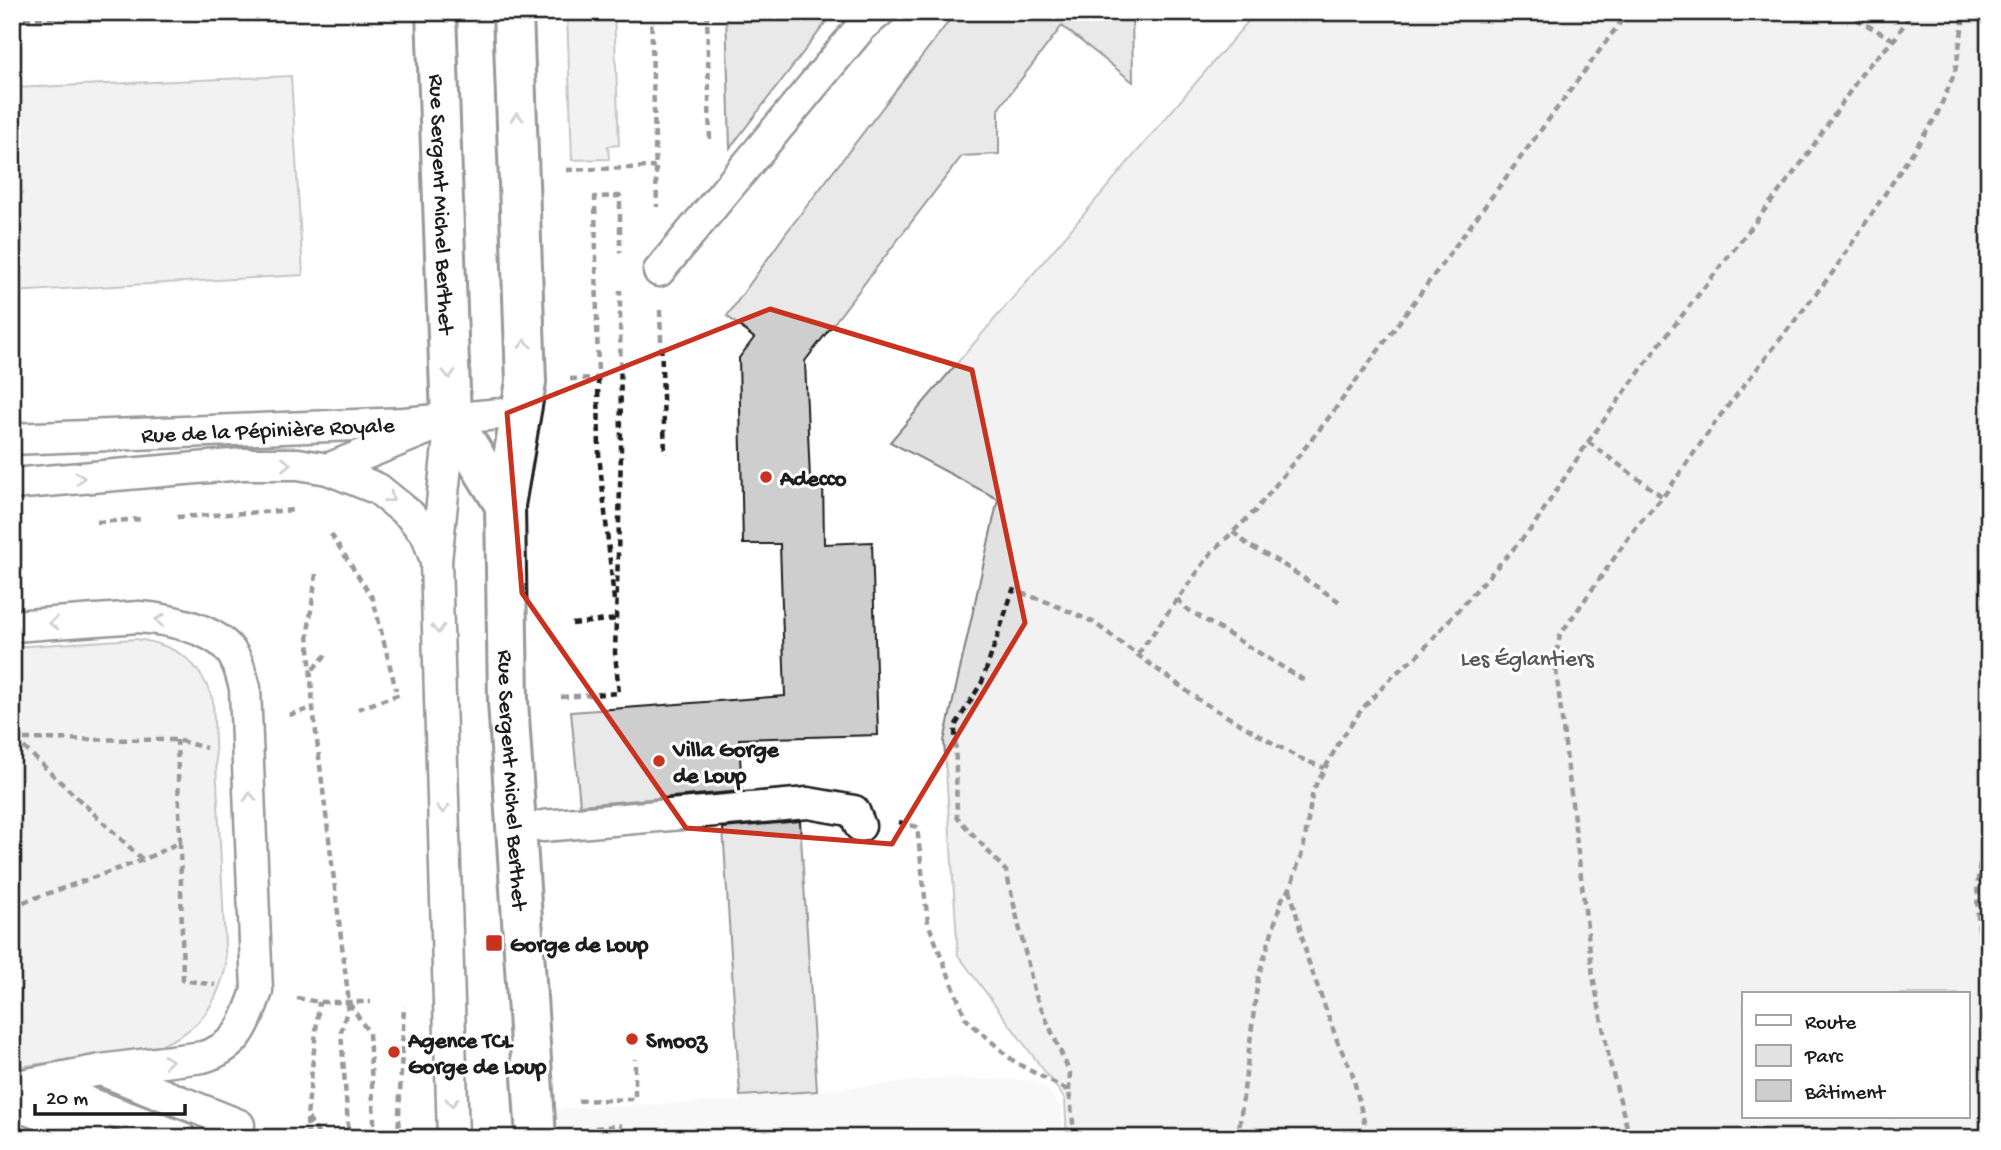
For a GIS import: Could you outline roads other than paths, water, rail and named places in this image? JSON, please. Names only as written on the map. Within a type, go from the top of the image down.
[{"type":"main road","name":"Rue Sergent Michel Berthet","points":[[436,12],[451,418],[505,505]]},
{"type":"main road","name":"Rue Sergent Michel Berthet","points":[[513,12],[526,382],[505,505],[508,701],[536,1138]]},
{"type":"lane","points":[[659,271],[862,26],[879,12]]},
{"type":"lane","name":"Rue de la Pépinière Royale","points":[[12,439],[404,423],[521,412]]},
{"type":"lane","points":[[328,469],[451,418],[436,561],[453,1138]]},
{"type":"lane","points":[[12,484],[243,464],[298,464],[328,469],[378,489],[409,514],[427,535],[436,561]]},
{"type":"lane","points":[[12,626],[139,617],[172,621],[227,646],[239,665],[245,688],[257,992],[237,1037],[217,1053],[100,1070],[24,1085]]},
{"type":"lane","points":[[544,826],[808,803],[857,819]]},
{"type":"lane","points":[[100,1070],[239,1125]]},
{"type":"lane","points":[[24,1085],[180,1137]]},
{"type":"lane","points":[[12,1103],[99,1138]]},
{"type":"place","name":"Adecco","points":[[766,477]]},
{"type":"place","name":"Villa Gorge de Loup","points":[[659,761]]},
{"type":"place","name":"Gorge de Loup","points":[[494,943]]},
{"type":"place","name":"Smooz","points":[[632,1039]]},
{"type":"place","name":"Agence TCL Gorge de Loup","points":[[394,1052]]},
{"type":"park label","name":"Les Églantiers","points":[[1527,657]]}]
